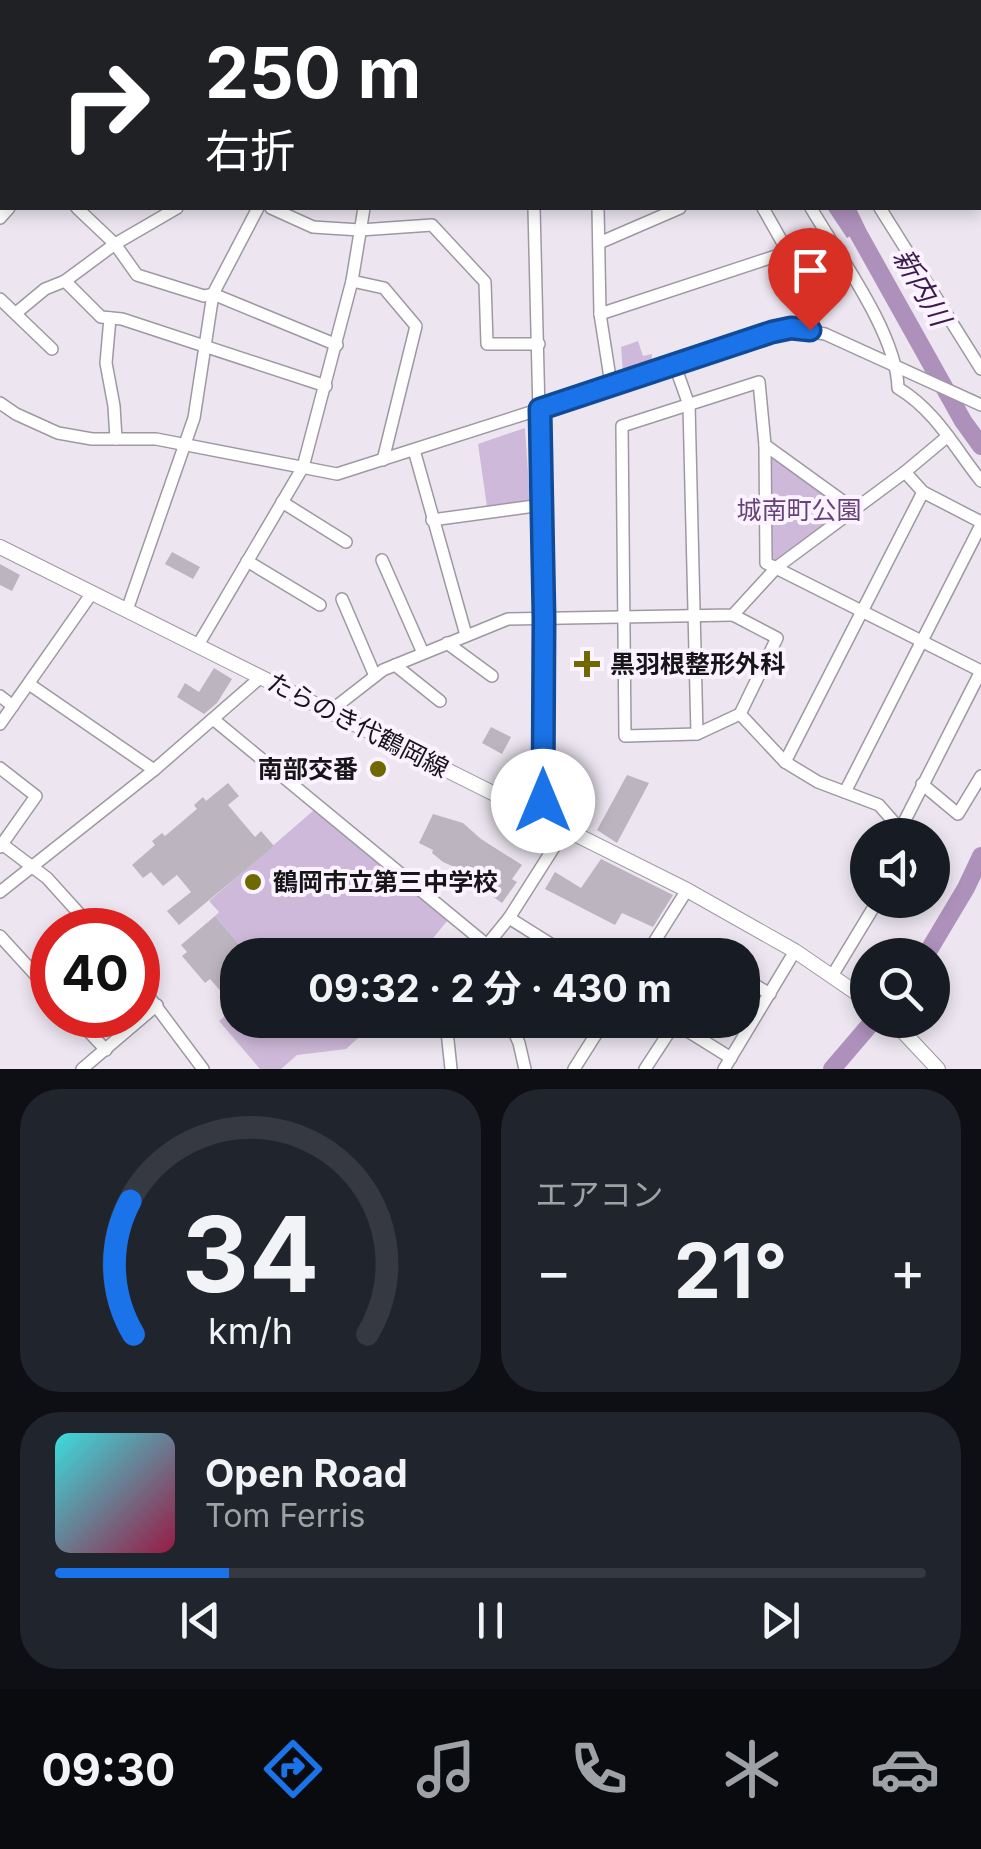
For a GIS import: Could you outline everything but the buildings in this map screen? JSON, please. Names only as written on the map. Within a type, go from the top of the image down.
[{"type":"main road","name":"たらのき代鶴岡線","points":[[0,547],[687,890],[795,951],[850,988]]},
{"type":"main road","points":[[909,1038],[938,1069]]},
{"type":"street","points":[[79,210],[114,244],[137,275],[204,296],[213,294],[336,346]]},
{"type":"street","points":[[16,313],[114,244],[174,210]]},
{"type":"street","points":[[126,610],[194,418],[213,294],[257,210]]},
{"type":"street","points":[[274,210],[314,228],[360,230],[432,225],[486,282],[487,344],[539,344]]},
{"type":"street","points":[[198,646],[303,467],[352,281],[364,210]]},
{"type":"street","points":[[534,210],[544,618],[543,818]]},
{"type":"street","points":[[598,210],[600,314],[611,384]]},
{"type":"street","points":[[599,243],[675,210]]},
{"type":"street","points":[[764,210],[811,293],[814,314],[810,330]]},
{"type":"street","points":[[812,210],[889,342],[898,368],[898,388],[918,401],[981,482]]},
{"type":"street","points":[[881,210],[981,369]]},
{"type":"street","points":[[600,314],[788,252]]},
{"type":"street","points":[[65,281],[100,317],[122,319],[326,386]]},
{"type":"street","points":[[352,281],[384,288],[416,326],[383,460]]},
{"type":"street","points":[[0,299],[52,349]]},
{"type":"street","points":[[110,318],[106,363],[116,439]]},
{"type":"street","points":[[0,403],[58,433],[92,439],[156,439],[338,474],[791,328],[824,334],[981,405]]},
{"type":"street","points":[[674,363],[689,405],[697,734]]},
{"type":"street","points":[[329,712],[395,665],[508,618],[544,618],[624,616],[695,614],[733,615],[777,638],[740,714],[697,734],[626,736],[624,616],[622,426],[759,382],[765,445],[766,563],[981,671],[906,818]]},
{"type":"street","points":[[733,615],[777,568],[948,436]]},
{"type":"street","points":[[765,445],[856,510]]},
{"type":"street","points":[[414,450],[466,636]]},
{"type":"street","points":[[845,792],[981,524],[923,492],[906,472]]},
{"type":"street","points":[[785,762],[923,492]]},
{"type":"street","points":[[282,502],[346,542]]},
{"type":"street","points":[[432,520],[542,505]]},
{"type":"street","points":[[382,560],[423,653]]},
{"type":"street","points":[[248,562],[320,604]]},
{"type":"street","points":[[0,724],[92,593]]},
{"type":"street","points":[[342,599],[375,676]]},
{"type":"street","points":[[447,643],[492,676]]},
{"type":"street","points":[[395,665],[440,702]]},
{"type":"street","points":[[0,892],[154,770],[261,677]]},
{"type":"street","points":[[29,684],[154,770]]},
{"type":"street","points":[[0,696],[13,706]]},
{"type":"street","points":[[740,714],[785,762],[818,782],[879,805],[889,818]]},
{"type":"street","points":[[212,719],[466,938]]},
{"type":"street","points":[[0,768],[36,796],[1,846],[32,866],[76,908]]},
{"type":"street","points":[[922,784],[958,814],[981,776]]},
{"type":"street","points":[[491,938],[509,918],[565,830]]},
{"type":"street","points":[[657,938],[687,890]]},
{"type":"street","points":[[509,918],[541,938]]},
{"type":"street","points":[[832,976],[867,918]]},
{"type":"street","points":[[0,936],[30,969]]},
{"type":"street","points":[[695,1038],[727,1064],[795,951]]},
{"type":"street","points":[[760,988],[770,994]]},
{"type":"street","points":[[160,1010],[199,1064],[185,1069]]},
{"type":"street","points":[[95,1038],[106,1050]]},
{"type":"street","points":[[82,1069],[120,1038]]},
{"type":"street","points":[[448,1038],[448,1068]]},
{"type":"street","points":[[517,1038],[526,1069]]},
{"type":"street","points":[[574,1069],[594,1038]]},
{"type":"street","points":[[646,1069],[664,1038]]},
{"type":"green space","points":[[638,341],[643,356],[652,354],[651,367],[637,363],[633,372],[623,374],[621,347]]},
{"type":"green space","points":[[525,428],[530,502],[487,507],[478,444]]},
{"type":"green space","name":"城南町公園","points":[[769,456],[844,509],[778,561],[771,560]]},
{"type":"green space","points":[[314,810],[448,920],[433,938],[234,938],[215,916],[219,912],[209,901]]},
{"type":"green space","points":[[234,1038],[358,1038],[346,1049],[297,1055],[281,1069],[260,1069]]},
{"type":"shaded area","points":[[828,210],[857,210],[865,227],[847,238]]},
{"type":"waterway","name":"新内川","points":[[845,210],[963,421],[981,446]]},
{"type":"waterway","points":[[936,938],[981,856]]},
{"type":"waterway","points":[[832,1069],[859,1038]]},
{"type":"place","name":"黒羽根整形外科","points":[[587,664]]},
{"type":"place","name":"南部交番","points":[[378,769]]},
{"type":"place","name":"鶴岡市立第三中学校","points":[[253,882]]},
{"type":"route","points":[[543,801],[540,409],[772,332],[810,330]]}]
